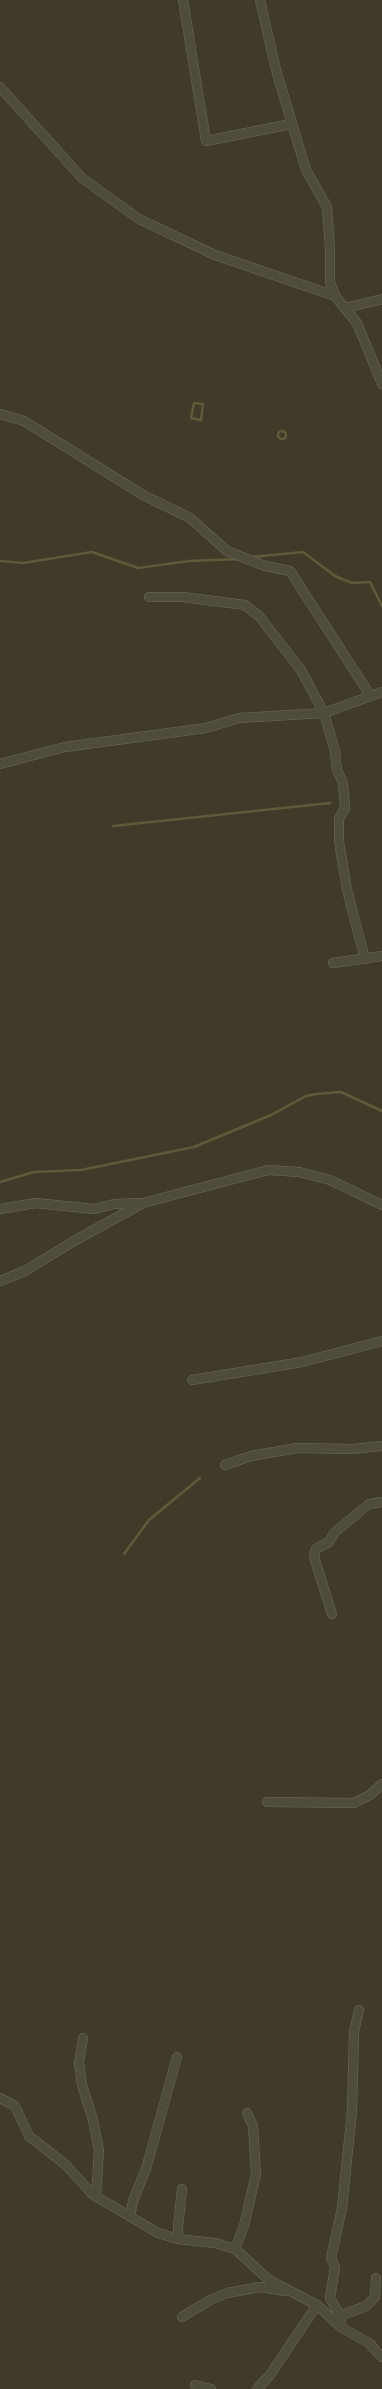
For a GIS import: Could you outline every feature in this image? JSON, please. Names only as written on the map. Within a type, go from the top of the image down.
[{"type":"street","points":[[183,0],[206,141],[291,124]]},
{"type":"street","points":[[260,0],[276,70],[291,124],[306,170],[326,207],[330,250],[330,282],[335,296],[357,323],[382,384]]},
{"type":"street","points":[[0,87],[82,178],[139,219],[214,255],[335,296]]},
{"type":"street","points":[[345,308],[382,299]]},
{"type":"street","points":[[0,414],[24,421],[143,495],[190,518],[227,551],[265,566],[290,571],[370,695]]},
{"type":"street","points":[[149,597],[183,597],[245,605],[258,616],[301,670],[324,713],[335,751],[337,770],[343,784],[345,808],[339,819],[339,841],[347,890],[365,959]]},
{"type":"street","points":[[0,764],[65,748],[206,728],[239,718],[324,713],[370,695],[382,692]]},
{"type":"street","points":[[333,963],[382,956]]},
{"type":"street","points":[[0,1209],[36,1203],[94,1209],[114,1204],[143,1202],[268,1170],[299,1172],[330,1180],[382,1205]]},
{"type":"street","points":[[0,1281],[25,1271],[143,1202]]},
{"type":"street","points":[[192,1380],[302,1362],[382,1341]]},
{"type":"street","points":[[225,1465],[251,1456],[297,1448],[352,1449],[382,1446]]},
{"type":"street","points":[[332,1614],[314,1557],[316,1549],[329,1542],[335,1532],[370,1504],[382,1502]]},
{"type":"street","points":[[267,1802],[354,1803],[370,1795],[382,1784]]},
{"type":"street","points":[[342,2328],[340,2316],[330,2298],[335,2267],[331,2258],[342,2208],[352,2110],[354,2032],[359,2010]]},
{"type":"street","points":[[83,2038],[80,2063],[82,2085],[93,2120],[99,2150],[96,2197]]},
{"type":"street","points":[[130,2217],[133,2201],[146,2169],[177,2057]]},
{"type":"street","points":[[0,2098],[15,2106],[29,2136],[66,2165],[81,2183],[96,2197],[158,2233],[178,2239],[215,2243],[235,2249],[269,2280],[317,2305],[342,2328],[369,2342],[382,2357]]},
{"type":"street","points":[[235,2249],[244,2226],[256,2174],[253,2126],[247,2113]]},
{"type":"street","points":[[178,2239],[182,2189]]},
{"type":"street","points":[[340,2316],[366,2306],[375,2297],[376,2278]]},
{"type":"street","points":[[182,2317],[210,2300],[227,2293],[260,2287],[282,2292],[291,2291]]},
{"type":"street","points":[[257,2389],[270,2375],[317,2305]]},
{"type":"street","points":[[195,2385],[211,2389]]},
{"type":"waterway","points":[[194,403],[203,404],[201,420],[191,418],[194,403]]},
{"type":"waterway","points":[[282,431],[285,432],[286,435],[285,438],[282,439],[279,438],[278,435],[279,432],[282,431]]},
{"type":"waterway","points":[[0,561],[23,563],[92,552],[138,568],[189,561],[240,559]]},
{"type":"waterway","points":[[252,557],[303,552],[335,576],[352,583],[370,582],[382,606]]},
{"type":"waterway","points":[[113,826],[330,803]]},
{"type":"waterway","points":[[0,1182],[34,1172],[81,1170],[194,1147],[271,1115],[306,1096],[316,1094],[341,1092],[382,1111]]},
{"type":"waterway","points":[[124,1554],[149,1520],[200,1478]]}]
